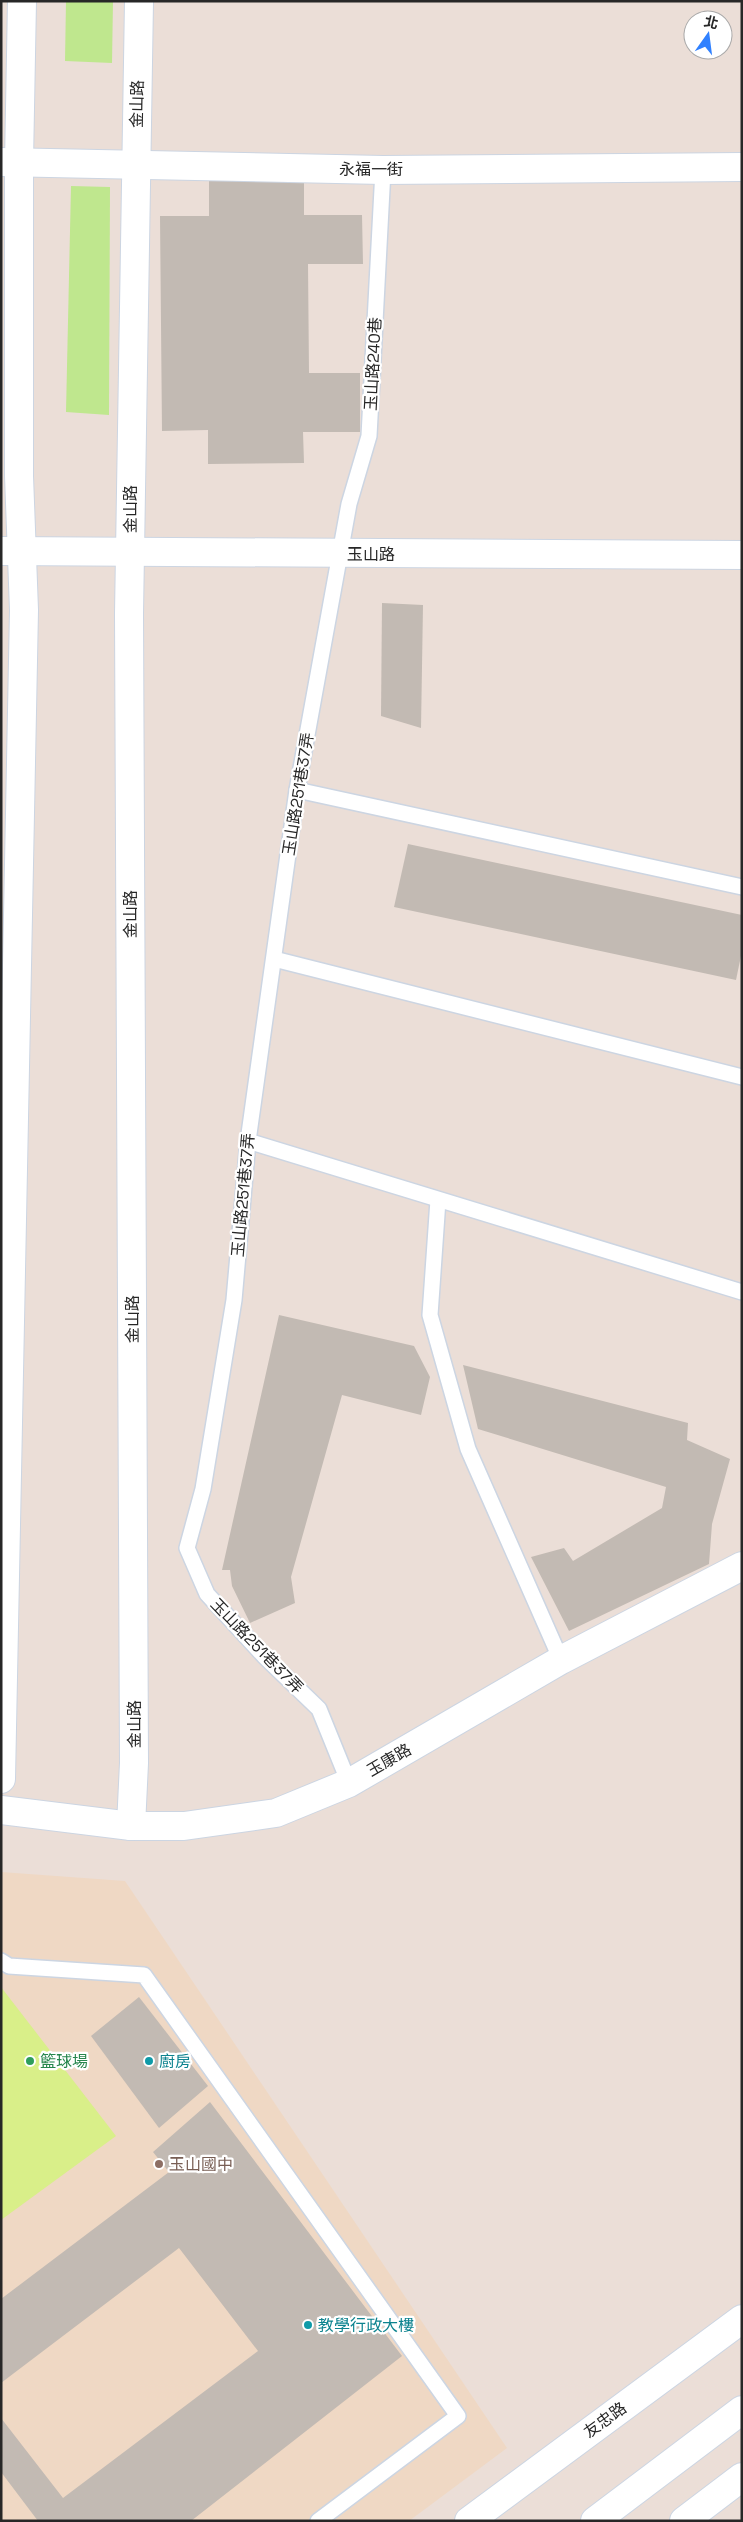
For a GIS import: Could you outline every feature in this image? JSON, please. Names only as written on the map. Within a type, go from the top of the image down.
[{"type":"street","points":[[1,1779],[9,900],[24,610],[12,551],[19,476],[10,162],[22,1]]},
{"type":"street","name":"金山路","points":[[131,1826],[134,1763],[130,550],[139,1]]},
{"type":"street","name":"永福一街","points":[[10,162],[383,170],[742,167]]},
{"type":"street","name":"玉山路","points":[[12,551],[130,550],[341,554],[742,555]]},
{"type":"street","name":"玉康路","points":[[1,1810],[131,1826],[184,1826],[276,1813],[349,1783],[561,1660],[742,1566]]},
{"type":"street","name":"友忠路","points":[[469,2521],[742,2319]]},
{"type":"street","points":[[595,2521],[742,2410]]},
{"type":"street","points":[[684,2521],[742,2478]]},
{"type":"lane","name":"玉山路240巷","points":[[341,554],[349,504],[369,436],[383,170]]},
{"type":"lane","name":"玉山路251巷37弄","points":[[341,554],[330,598],[297,790],[248,1141],[234,1300],[203,1488],[187,1548],[208,1594],[264,1656],[320,1709],[349,1783]]},
{"type":"lane","points":[[297,790],[742,888]]},
{"type":"lane","points":[[274,959],[742,1077]]},
{"type":"lane","points":[[248,1141],[742,1292]]},
{"type":"lane","points":[[438,1200],[430,1315],[468,1450],[561,1660]]},
{"type":"lane","points":[[1,1961],[9,1966],[144,1975],[458,2416],[318,2521]]},
{"type":"shaded area","name":"玉山國中","points":[[1,1872],[125,1881],[507,2448],[409,2521],[1,2521]]},
{"type":"green space","points":[[66,1],[113,1],[112,63],[65,61]]},
{"type":"green space","points":[[71,186],[110,187],[109,415],[66,412]]},
{"type":"green space","name":"籃球場","points":[[1,1987],[116,2136],[1,2220]]},
{"type":"building","points":[[209,179],[304,179],[304,215],[362,215],[363,264],[308,264],[309,373],[360,373],[360,432],[303,432],[304,463],[208,464],[208,430],[162,431],[160,216],[209,216]]},
{"type":"building","points":[[382,603],[423,605],[421,728],[381,716]]},
{"type":"building","points":[[408,844],[742,915],[742,951],[736,980],[394,907]]},
{"type":"building","points":[[279,1315],[414,1346],[430,1377],[421,1415],[342,1395],[291,1577],[295,1603],[250,1623],[232,1586],[230,1570],[222,1570]]},
{"type":"building","points":[[463,1365],[688,1423],[687,1440],[730,1459],[712,1524],[709,1564],[569,1631],[531,1557],[564,1548],[573,1561],[662,1508],[666,1487],[478,1429]]},
{"type":"building","name":"廚房","points":[[139,1997],[208,2086],[159,2128],[91,2036]]},
{"type":"building","name":"教學行政大樓","points":[[210,2102],[402,2356],[191,2521],[38,2521],[1,2472],[1,2418],[63,2498],[258,2351],[179,2248],[1,2383],[1,2299],[169,2172],[153,2152]]},
{"type":"place","name":"籃球場","points":[[30,2061]]},
{"type":"place","name":"廚房","points":[[149,2061]]},
{"type":"place","name":"玉山國中","points":[[159,2164]]},
{"type":"place","name":"教學行政大樓","points":[[308,2325]]}]
